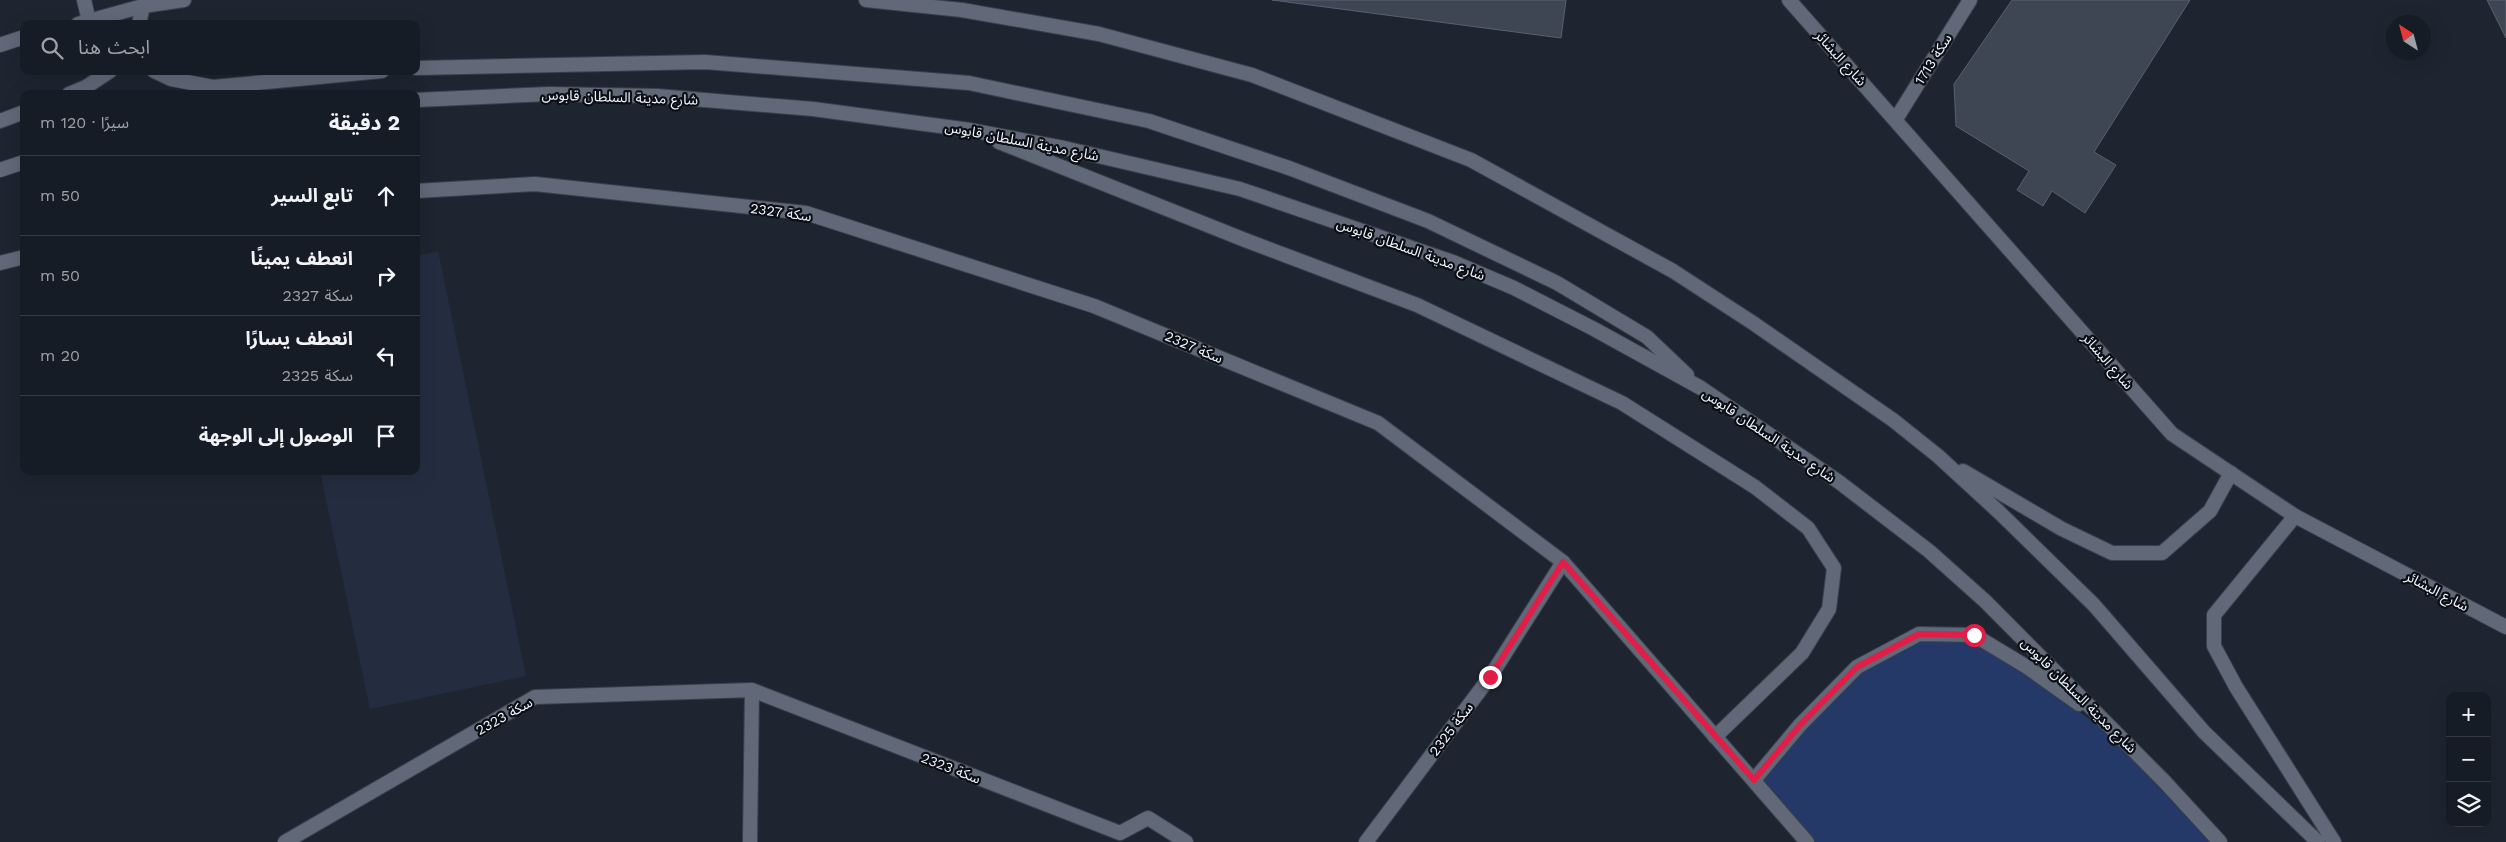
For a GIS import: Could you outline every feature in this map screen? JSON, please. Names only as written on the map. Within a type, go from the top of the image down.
[{"type":"main road","points":[[84,0],[86,20]]},
{"type":"main road","points":[[94,20],[142,3],[184,0]]},
{"type":"main road","points":[[866,0],[962,10],[1099,34],[1252,75],[1471,160],[1674,272],[1754,323],[1893,420],[1938,456],[2000,513],[2094,605],[2204,732],[2318,842]]},
{"type":"main road","name":"شارع البشائر","points":[[1788,0],[1896,119],[2172,434],[2296,516],[2506,627]]},
{"type":"main road","name":"سكة 1713","points":[[1896,119],[1970,0]]},
{"type":"main road","points":[[140,20],[142,3]]},
{"type":"main road","points":[[0,45],[20,39]]},
{"type":"main road","points":[[420,68],[705,62],[969,83],[1149,121],[1289,168],[1428,221],[1557,283],[1647,337],[1701,388]]},
{"type":"main road","points":[[79,90],[104,75]]},
{"type":"main road","points":[[162,75],[171,79],[213,87],[340,75]]},
{"type":"main road","name":"شارع مدينة السلطان قابوس","points":[[420,100],[550,94],[657,96],[813,109],[970,130],[1064,148],[1240,190],[1453,262],[1514,288],[1701,388],[1839,482],[1929,551],[1985,601],[2164,780],[2220,842]]},
{"type":"main road","points":[[0,121],[20,114]]},
{"type":"main road","points":[[970,130],[1245,240],[1417,305],[1622,403],[1755,487],[1808,528],[1834,568],[1830,609],[1802,654],[1715,737]]},
{"type":"main road","points":[[0,170],[20,163]]},
{"type":"main road","name":"سكة 2327","points":[[420,191],[535,184],[806,213],[1085,302],[1378,423],[1563,562],[1806,842]]},
{"type":"main road","points":[[0,263],[20,258]]},
{"type":"main road","points":[[1938,456],[2062,529],[2112,553],[2162,553],[2210,511],[2231,473]]},
{"type":"main road","points":[[2296,516],[2214,614],[2214,646],[2236,687],[2334,842]]},
{"type":"main road","name":"سكة 2325","points":[[1366,842],[1490,677],[1563,562]]},
{"type":"main road","points":[[1754,780],[1800,725],[1857,667],[1919,634],[1974,635],[2027,667],[2111,727]]},
{"type":"main road","points":[[750,842],[752,690]]},
{"type":"main road","name":"سكة 2323","points":[[285,842],[536,697],[752,690],[1120,834],[1148,818],[1186,842]]},
{"type":"shaded area","points":[[438,251],[526,676],[370,709],[321,475],[420,475],[420,255]]},
{"type":"shaded area","points":[[1919,639],[1973,639],[2024,671],[2107,732],[2210,842],[1813,842],[1759,781],[1801,728],[1858,671]]},
{"type":"building","points":[[1272,0],[1566,0],[1561,38]]},
{"type":"building","points":[[2012,0],[2190,0],[2094,152],[2116,165],[2085,213],[2052,191],[2043,206],[2017,190],[2029,171],[1956,126],[1954,84]]},
{"type":"building","points":[[2487,0],[2506,0],[2506,38]]},
{"type":"route","points":[[1490,677],[1563,562],[1754,780],[1800,725],[1857,667],[1919,634],[1974,635]]}]
